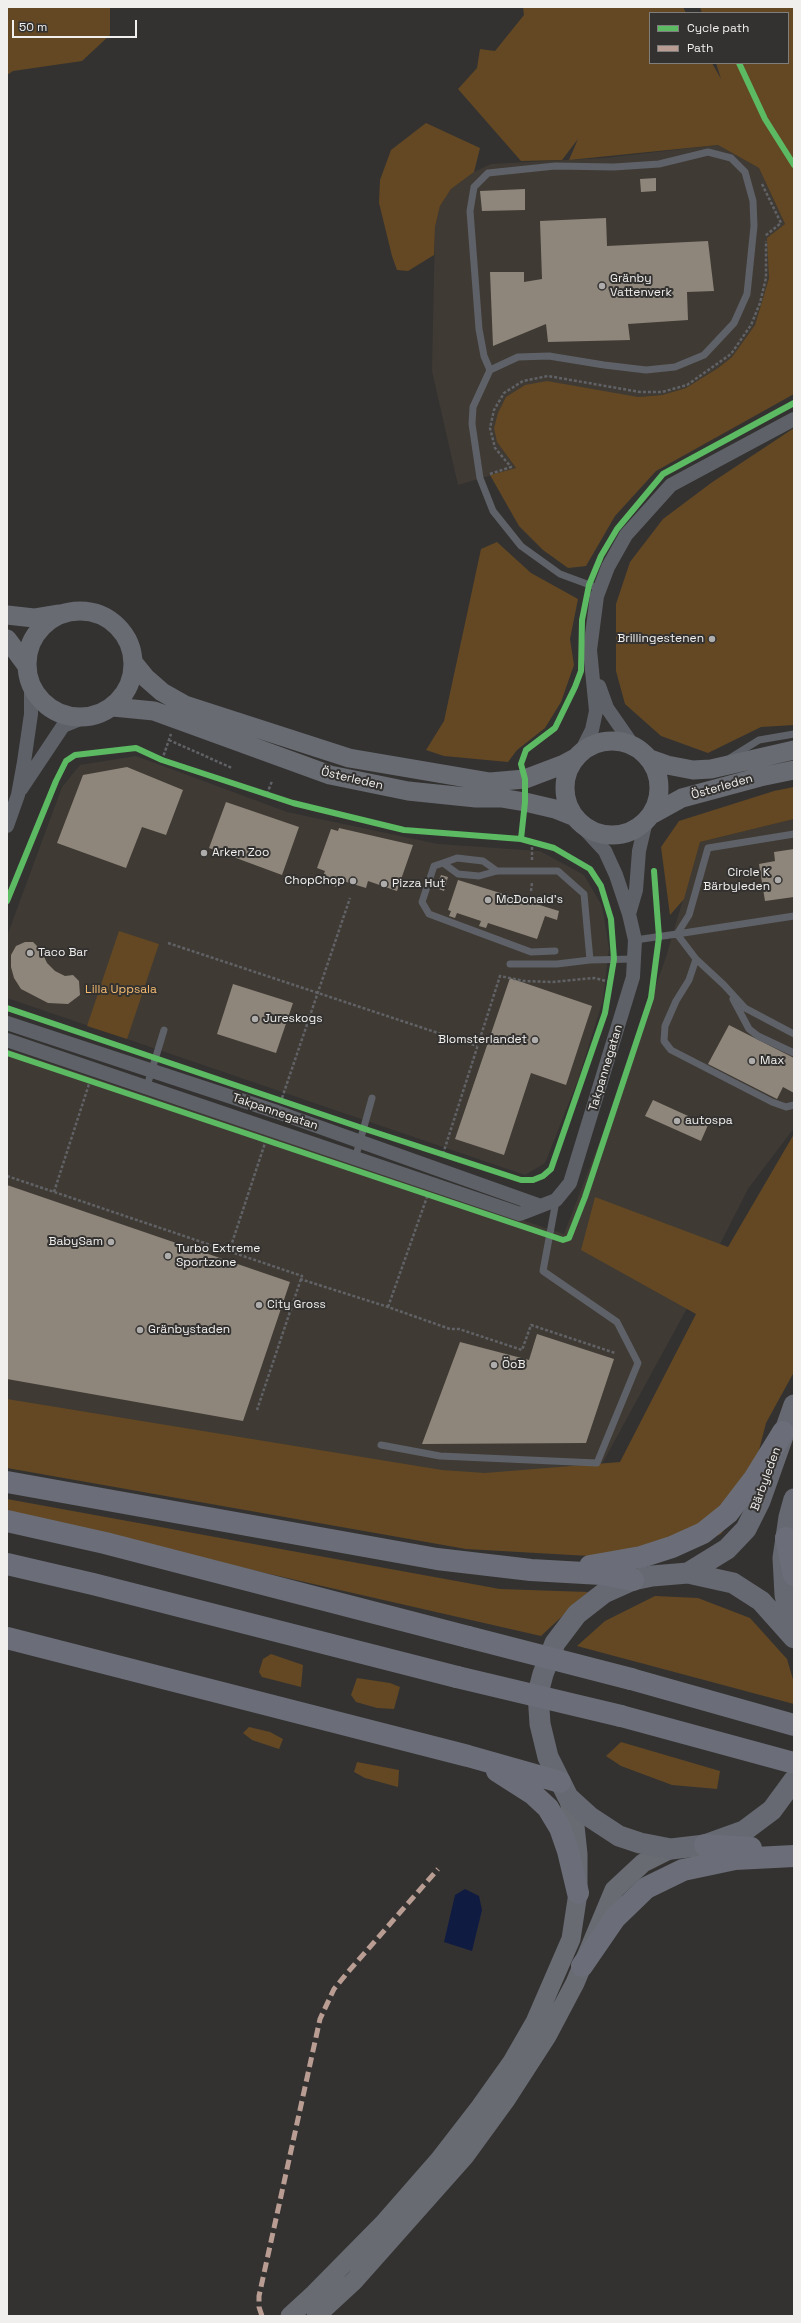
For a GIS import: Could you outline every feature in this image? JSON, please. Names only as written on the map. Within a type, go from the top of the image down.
[{"type":"highway","points":[[557,1571],[641,1557],[672,1547],[703,1533],[728,1513],[754,1479],[783,1432]]},
{"type":"highway","points":[[7,1482],[437,1559],[602,1574],[633,1580]]},
{"type":"highway","points":[[7,1521],[105,1543],[631,1679],[794,1725]]},
{"type":"highway","points":[[786,1538],[794,1575]]},
{"type":"highway","points":[[7,1564],[93,1584],[457,1677],[621,1716],[794,1763]]},
{"type":"highway","points":[[7,1638],[468,1756],[564,1790]]},
{"type":"highway","points":[[468,1756],[510,1778],[533,1794],[548,1808],[560,1828],[568,1850],[578,1893]]},
{"type":"highway","points":[[704,1845],[794,1852]]},
{"type":"highway","points":[[582,1966],[615,1918],[646,1888],[683,1870],[735,1859],[794,1856]]},
{"type":"main road","points":[[7,615],[34,618],[74,611],[93,612],[110,620],[119,628],[129,644],[133,662],[128,687],[113,706],[85,717],[68,716],[51,709],[42,701],[31,686],[27,666],[29,648],[34,637],[46,623],[62,614]]},
{"type":"main road","points":[[7,639],[27,666]]},
{"type":"main road","name":"Österleden","points":[[133,662],[146,678],[162,692],[185,706],[349,758],[490,782],[525,778],[562,765],[578,755]]},
{"type":"main road","name":"Österleden","points":[[113,706],[154,711],[330,776],[408,791],[519,801],[555,809],[577,820]]},
{"type":"main road","points":[[622,741],[632,744],[650,759],[657,771],[660,786],[658,800],[649,817],[632,832],[614,835],[596,833],[577,820],[568,806],[565,782],[578,755],[600,742],[622,741]]},
{"type":"main road","name":"Österleden","points":[[650,759],[667,765],[693,770],[711,769],[794,750]]},
{"type":"main road","name":"Österleden","points":[[649,817],[682,798],[760,777],[794,770]]},
{"type":"main road","name":"Bärbyleden","points":[[688,1573],[727,1549],[746,1529],[760,1501],[783,1432],[794,1405]]},
{"type":"main road","points":[[794,1499],[789,1517],[783,1558],[785,1595],[794,1638]]},
{"type":"main road","points":[[290,2316],[314,2294],[383,2224],[443,2154],[480,2107],[512,2062],[535,2022],[566,1952],[571,1939],[578,1893],[578,1854],[575,1826],[564,1790],[548,1757],[540,1724],[538,1693],[543,1674],[556,1643],[578,1614],[604,1594],[633,1580],[652,1576],[688,1573],[733,1583],[761,1601],[794,1638]]},
{"type":"main road","points":[[564,1790],[590,1817],[619,1836],[640,1843],[671,1849],[704,1845],[744,1831],[772,1810],[794,1780]]},
{"type":"main road","points":[[316,2316],[354,2281],[465,2156],[505,2101],[547,2036],[582,1966],[614,1890],[643,1863],[671,1849]]},
{"type":"street","points":[[578,755],[592,730],[596,711],[594,672],[590,650],[598,588],[626,535],[671,486],[794,419]]},
{"type":"street","points":[[594,672],[607,708],[632,744]]},
{"type":"street","points":[[7,826],[18,795],[31,714],[31,686]]},
{"type":"street","points":[[18,795],[63,726],[85,717]]},
{"type":"street","name":"Takpannegatan","points":[[629,914],[636,890],[638,851],[649,817]]},
{"type":"street","name":"Takpannegatan","points":[[7,1040],[147,1086],[355,1159],[520,1214],[541,1206],[556,1200],[570,1183],[596,1104],[634,976],[635,940],[629,914],[616,874],[605,851],[577,820]]},
{"type":"street","name":"Takpannegatan","points":[[7,1023],[361,1142],[541,1206]]},
{"type":"lane","points":[[490,370],[484,356],[479,329],[470,211],[474,187],[488,173],[555,166],[614,167],[659,164],[708,152],[731,158],[745,172],[753,201],[754,226],[747,294],[734,323],[704,355],[676,367],[646,370],[549,356],[518,358],[490,370],[473,407],[472,424],[480,478],[493,511],[521,546],[560,574],[598,588]]},
{"type":"lane","points":[[711,769],[759,740],[794,734]]},
{"type":"lane","points":[[677,934],[690,915],[708,848],[794,834]]},
{"type":"lane","points":[[497,871],[483,862],[457,858],[434,866],[422,902],[429,914],[531,952],[555,951]]},
{"type":"lane","points":[[443,863],[458,874],[479,876],[497,871],[558,871],[584,894],[590,960]]},
{"type":"lane","points":[[635,940],[794,916]]},
{"type":"lane","points":[[677,934],[696,959],[724,985],[745,1008],[794,1034]]},
{"type":"lane","points":[[510,964],[556,964],[590,960],[634,959]]},
{"type":"lane","points":[[696,959],[689,980],[676,1001],[665,1026],[664,1040],[671,1050],[744,1089],[786,1107],[794,1105]]},
{"type":"lane","points":[[724,985],[750,1029],[769,1043],[794,1053]]},
{"type":"lane","points":[[147,1086],[164,1030]]},
{"type":"lane","points":[[355,1159],[361,1142],[372,1098]]},
{"type":"lane","points":[[380,1445],[440,1456],[597,1463],[638,1363],[617,1322],[543,1271],[556,1200]]},
{"type":"path","points":[[480,478],[511,467],[495,448],[490,428],[494,410],[504,393],[523,381],[548,376],[640,392],[662,392],[687,385],[731,354],[751,325],[760,303],[766,278],[765,236],[782,223],[755,170],[745,172]]},
{"type":"path","points":[[169,740],[232,768]]},
{"type":"path","points":[[156,757],[170,763]]},
{"type":"path","points":[[259,792],[270,795],[272,781]]},
{"type":"path","points":[[527,841],[540,844]]},
{"type":"path","points":[[281,1100],[350,898]]},
{"type":"path","points":[[168,943],[477,1046]]},
{"type":"path","points":[[609,990],[614,959]]},
{"type":"path","points":[[443,1154],[500,976],[524,981],[552,982],[594,978],[610,982]]},
{"type":"path","points":[[54,1192],[87,1081],[98,1084]]},
{"type":"path","points":[[274,1098],[288,1103]]},
{"type":"path","points":[[258,1138],[273,1143]]},
{"type":"path","points":[[229,1252],[266,1140]]},
{"type":"path","points":[[436,1152],[450,1156]]},
{"type":"path","points":[[7,1176],[302,1276],[257,1410]]},
{"type":"path","points":[[421,1192],[436,1197]]},
{"type":"path","points":[[388,1307],[428,1195]]},
{"type":"path","points":[[300,1280],[388,1307],[450,1330],[459,1329],[522,1350],[531,1325],[615,1353]]},
{"type":"shaded area","points":[[718,145],[759,168],[785,224],[769,259],[769,278],[755,325],[732,357],[718,368],[686,388],[662,395],[638,397],[497,442],[516,468],[458,485],[432,371],[435,227],[440,206],[451,189],[474,172],[491,164],[604,158]]},
{"type":"shaded area","points":[[136,756],[287,812],[438,844],[540,851],[584,875],[602,906],[609,948],[603,1000],[578,1080],[545,1163],[525,1175],[7,998],[7,936],[62,787],[80,765]]},
{"type":"shaded area","points":[[794,819],[794,1128],[748,1189],[691,1301],[596,1475],[415,1496],[7,1407],[7,1049],[564,1234],[609,1117],[666,957],[700,842]]},
{"type":"green space","points":[[7,7],[110,7],[110,35],[82,61],[13,71],[7,75]]},
{"type":"green space","points":[[523,7],[683,7],[686,12],[649,12],[649,64],[713,64],[721,79],[716,64],[789,64],[789,12],[702,12],[700,7],[794,7],[794,394],[656,471],[615,516],[586,566],[568,568],[543,550],[519,526],[490,475],[516,468],[497,442],[494,428],[498,413],[506,397],[525,385],[547,381],[638,397],[662,395],[686,388],[718,368],[732,357],[755,325],[769,278],[767,238],[785,224],[759,168],[718,145],[569,160],[578,139],[562,160],[521,161],[458,89],[477,68],[480,49],[495,51],[524,15]]},
{"type":"green space","points":[[426,123],[480,148],[474,172],[451,189],[440,206],[435,227],[434,255],[408,271],[397,270],[379,203],[380,180],[391,150]]},
{"type":"green space","points":[[794,428],[794,725],[761,727],[708,753],[661,736],[625,704],[616,671],[616,604],[630,562],[663,519],[711,483]]},
{"type":"green space","points":[[497,542],[531,573],[578,599],[570,639],[574,665],[561,702],[545,728],[517,750],[508,762],[444,756],[426,750],[444,721],[481,549]]},
{"type":"green space","points":[[794,787],[794,819],[700,842],[684,899],[670,915],[661,847],[679,821],[774,791]]},
{"type":"green space","name":"Lilla Uppsala","points":[[119,931],[159,944],[127,1039],[87,1026]]},
{"type":"green space","points":[[794,1134],[794,1372],[766,1423],[748,1493],[721,1534],[660,1560],[466,1549],[7,1468],[7,1399],[442,1470],[485,1473],[620,1462],[696,1314],[581,1250],[595,1197],[728,1247]]},
{"type":"green space","points":[[7,1499],[500,1589],[588,1592],[541,1636],[7,1514]]},
{"type":"green space","points":[[655,1596],[698,1598],[750,1618],[787,1659],[794,1683],[794,1704],[577,1646],[605,1621]]},
{"type":"green space","points":[[271,1654],[303,1665],[301,1687],[262,1677],[259,1672],[263,1659]]},
{"type":"green space","points":[[357,1678],[390,1683],[400,1687],[394,1709],[377,1708],[356,1702],[351,1695]]},
{"type":"green space","points":[[249,1727],[270,1732],[283,1739],[279,1749],[252,1740],[243,1733]]},
{"type":"green space","points":[[621,1742],[720,1771],[717,1789],[672,1785],[621,1766],[606,1756]]},
{"type":"green space","points":[[357,1762],[399,1770],[398,1787],[365,1778],[354,1772]]},
{"type":"water","points":[[465,1889],[479,1896],[482,1910],[472,1951],[444,1942],[455,1895]]},
{"type":"building","points":[[656,178],[656,191],[641,192],[640,179]]},
{"type":"building","points":[[525,189],[525,210],[482,211],[480,191]]},
{"type":"building","name":"Gränby Vattenverk","points":[[606,218],[607,246],[708,241],[714,291],[687,292],[688,320],[628,324],[630,340],[548,342],[546,324],[493,346],[490,272],[524,272],[524,282],[542,279],[540,221]]},
{"type":"building","points":[[127,767],[183,790],[166,835],[142,827],[126,868],[57,843],[83,775]]},
{"type":"building","points":[[226,802],[299,827],[282,875],[209,848]]},
{"type":"building","points":[[339,828],[413,845],[397,891],[368,881],[366,888],[340,880],[337,887],[321,882],[325,871],[317,868],[331,829],[338,831]]},
{"type":"building","name":"Circle K Bärbyleden","points":[[794,849],[794,897],[765,901],[759,864],[775,861],[774,852]]},
{"type":"building","points":[[441,875],[448,877],[444,891],[436,888]]},
{"type":"building","name":"McDonald's","points":[[458,880],[559,911],[557,920],[545,916],[537,939],[488,923],[486,928],[479,926],[481,921],[457,913],[455,918],[449,916],[451,911],[448,910]]},
{"type":"building","points":[[25,942],[33,942],[41,950],[47,963],[55,971],[65,976],[73,975],[79,981],[80,995],[68,1004],[48,1003],[21,989],[14,978],[11,967],[11,955],[16,946]]},
{"type":"building","name":"Blomsterlandet","points":[[510,978],[592,1006],[566,1085],[531,1073],[504,1155],[455,1139]]},
{"type":"building","name":"Jureskogs","points":[[233,984],[293,1003],[276,1053],[217,1034]]},
{"type":"building","name":"Max","points":[[729,1025],[794,1058],[794,1093],[783,1087],[777,1099],[708,1064]]},
{"type":"building","name":"autospa","points":[[653,1100],[708,1125],[701,1141],[645,1116]]},
{"type":"building","name":"Gränbystaden","points":[[7,1185],[290,1282],[243,1421],[7,1379]]},
{"type":"building","points":[[537,1334],[614,1359],[586,1443],[422,1444],[460,1342],[529,1360]]},
{"type":"marked path","points":[[262,2316],[259,2307],[259,2296],[320,2019],[334,1989],[438,1869]]},
{"type":"cycle path","points":[[739,64],[765,119],[794,165]]},
{"type":"cycle path","points":[[521,839],[525,802],[525,779],[521,764],[526,750],[555,728],[575,687],[581,671],[582,620],[589,585],[601,556],[617,529],[663,474],[794,403]]},
{"type":"cycle path","points":[[7,901],[56,781],[66,761],[75,755],[136,748],[162,760],[293,803],[404,830],[521,839],[554,848],[590,869],[601,886],[611,919],[614,959],[605,1013],[551,1169],[543,1176],[533,1180],[521,1180],[365,1129],[7,1008]]},
{"type":"cycle path","points":[[7,1053],[563,1240],[569,1238],[585,1197],[651,998],[659,937],[654,871]]},
{"type":"place","name":"Gränby Vattenverk","points":[[602,286]]},
{"type":"place","name":"Brillingestenen","points":[[712,639]]},
{"type":"place","name":"Arken Zoo","points":[[204,853]]},
{"type":"place","name":"Circle K Bärbyleden","points":[[778,880]]},
{"type":"place","name":"ChopChop","points":[[353,881]]},
{"type":"place","name":"Pizza Hut","points":[[384,884]]},
{"type":"place","name":"McDonald's","points":[[488,900]]},
{"type":"place","name":"Taco Bar","points":[[30,953]]},
{"type":"place","name":"Jureskogs","points":[[255,1019]]},
{"type":"place","name":"Blomsterlandet","points":[[535,1040]]},
{"type":"place","name":"Max","points":[[752,1061]]},
{"type":"place","name":"autospa","points":[[677,1121]]},
{"type":"place","name":"BabySam","points":[[111,1242]]},
{"type":"place","name":"Turbo Extreme Sportzone","points":[[168,1256]]},
{"type":"place","name":"City Gross","points":[[259,1305]]},
{"type":"place","name":"Gränbystaden","points":[[140,1330]]},
{"type":"place","name":"ÖoB","points":[[494,1365]]}]
